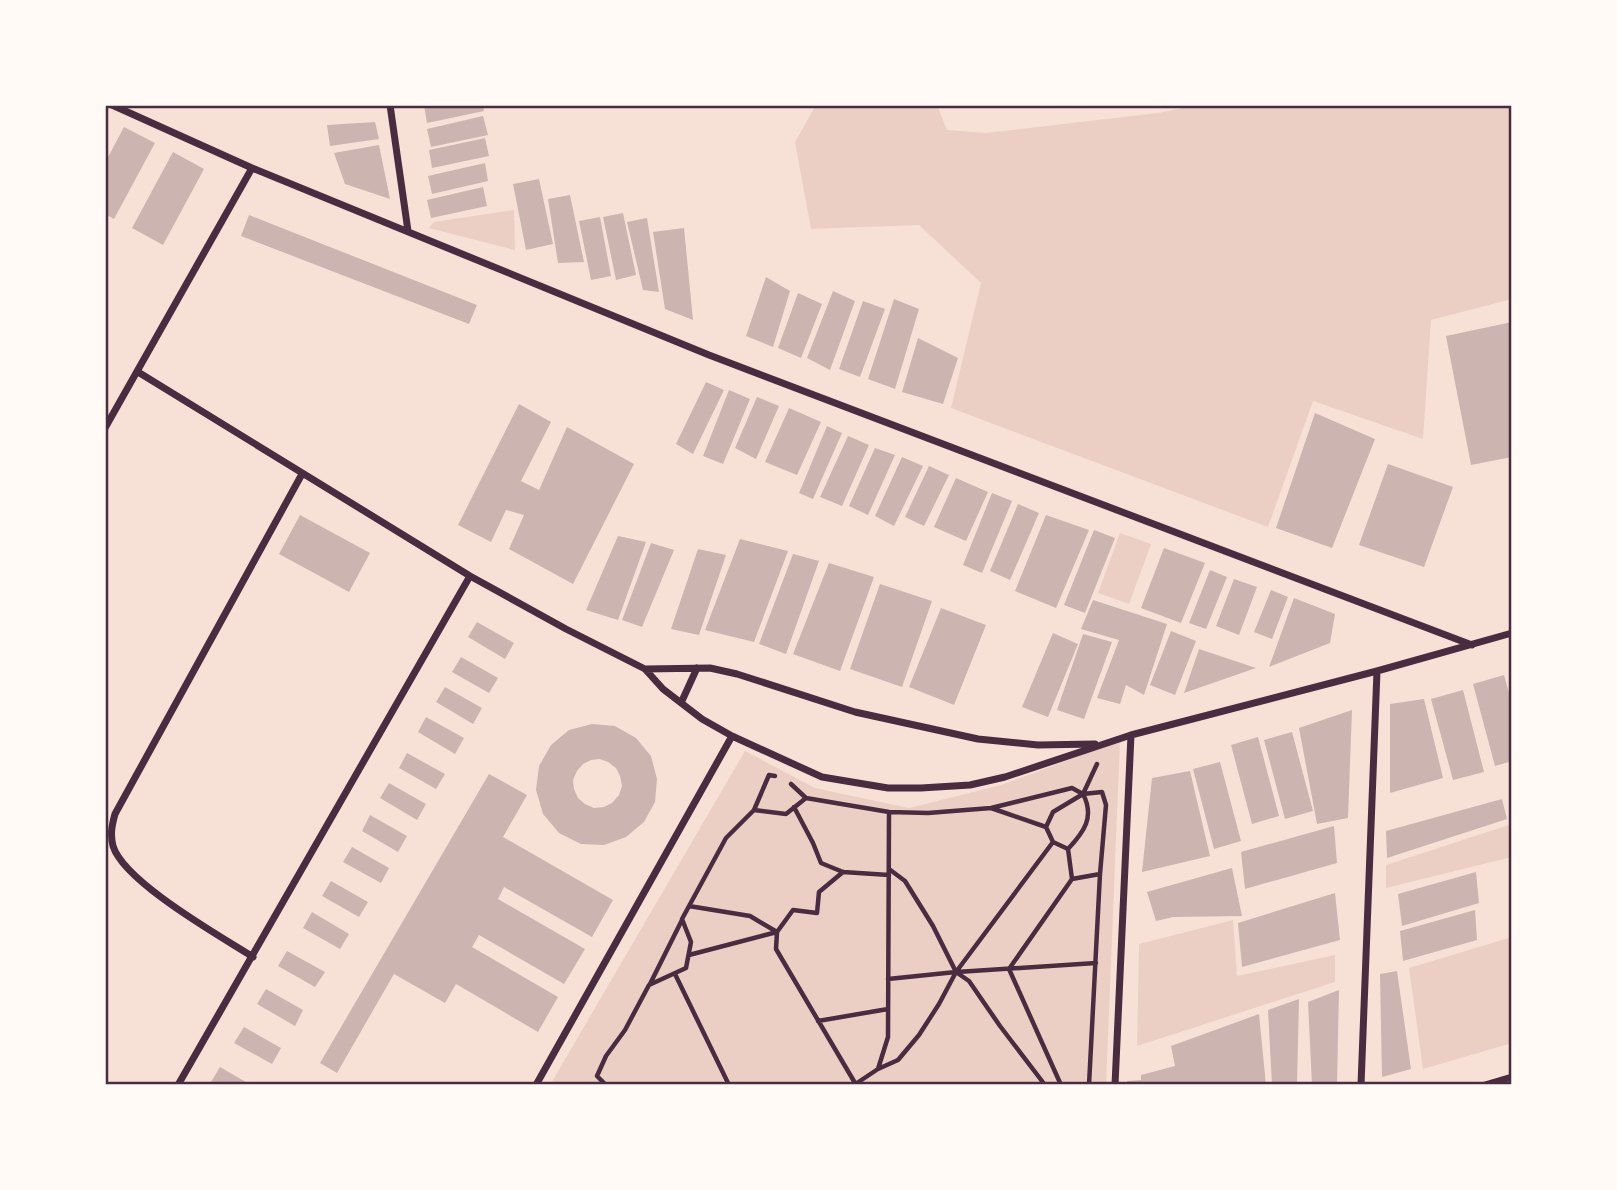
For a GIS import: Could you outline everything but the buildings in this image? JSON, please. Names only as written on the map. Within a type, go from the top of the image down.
[{"type":"street","points":[[111,105],[252,168],[709,355],[1472,645]]},
{"type":"street","points":[[390,105],[408,231]]},
{"type":"street","points":[[105,428],[252,168]]},
{"type":"street","points":[[138,372],[471,576],[566,629],[646,669],[663,689],[702,719],[732,736],[822,777],[888,788],[971,785],[1005,778],[1131,735],[1512,634]]},
{"type":"street","points":[[253,957],[172,905],[132,873],[114,848],[111,831],[115,814],[302,474]]},
{"type":"street","points":[[178,1085],[471,576]]},
{"type":"street","points":[[681,703],[697,668]]},
{"type":"street","points":[[646,669],[710,668],[855,712],[978,739],[1038,745],[1106,743]]},
{"type":"street","points":[[1361,1085],[1377,671]]},
{"type":"street","points":[[1115,1085],[1131,735]]},
{"type":"street","points":[[536,1085],[732,736]]},
{"type":"street","points":[[1485,1085],[1512,1077]]},
{"type":"path","points":[[606,1085],[597,1076],[606,1056],[625,1030],[726,838],[754,810],[769,775],[785,779],[806,798],[889,812],[928,813],[991,808],[1072,788],[1083,794],[1088,804],[1088,820],[1079,838],[1068,849]]},
{"type":"path","points":[[1046,828],[1053,812],[1083,794],[1102,792],[1106,805],[1089,1085]]},
{"type":"path","points":[[754,810],[786,814],[806,798]]},
{"type":"path","points":[[794,807],[821,863],[843,872],[888,875]]},
{"type":"path","points":[[991,808],[1046,828],[1053,842],[1068,849]]},
{"type":"path","points":[[878,1069],[888,1037],[889,812]]},
{"type":"path","points":[[843,872],[819,892],[817,914],[793,910],[777,932],[776,949],[854,1084],[898,1060],[919,1035],[956,972],[1053,842]]},
{"type":"path","points":[[1009,969],[1072,879],[1068,849]]},
{"type":"path","points":[[888,868],[905,881],[933,926],[956,972],[969,981],[1045,1085]]},
{"type":"path","points":[[1072,879],[1100,874]]},
{"type":"path","points":[[689,906],[750,916],[777,932]]},
{"type":"path","points":[[649,985],[686,968],[691,942],[682,919]]},
{"type":"path","points":[[689,955],[777,932]]},
{"type":"path","points":[[888,979],[1096,963]]},
{"type":"path","points":[[1009,969],[1061,1085]]},
{"type":"path","points":[[675,974],[729,1085]]},
{"type":"path","points":[[818,1021],[888,1009]]},
{"type":"shaded area","points":[[816,105],[937,105],[947,130],[986,133],[1158,113],[1197,105],[1512,105],[1512,299],[1431,320],[1423,439],[1313,401],[1268,527],[951,408],[981,283],[919,225],[811,229],[795,142]]},
{"type":"shaded area","points":[[514,210],[515,250],[429,228],[434,222]]},
{"type":"shaded area","points":[[1120,533],[1151,544],[1129,604],[1098,593]]},
{"type":"shaded area","points":[[1120,741],[1106,1085],[550,1085],[745,751],[815,788],[909,808],[1001,785]]},
{"type":"shaded area","points":[[1512,824],[1512,857],[1386,888],[1386,865]]},
{"type":"shaded area","points":[[1233,920],[1237,976],[1335,955],[1335,982],[1137,1046],[1139,944]]},
{"type":"shaded area","points":[[1512,937],[1512,1043],[1423,1069],[1409,968]]}]
